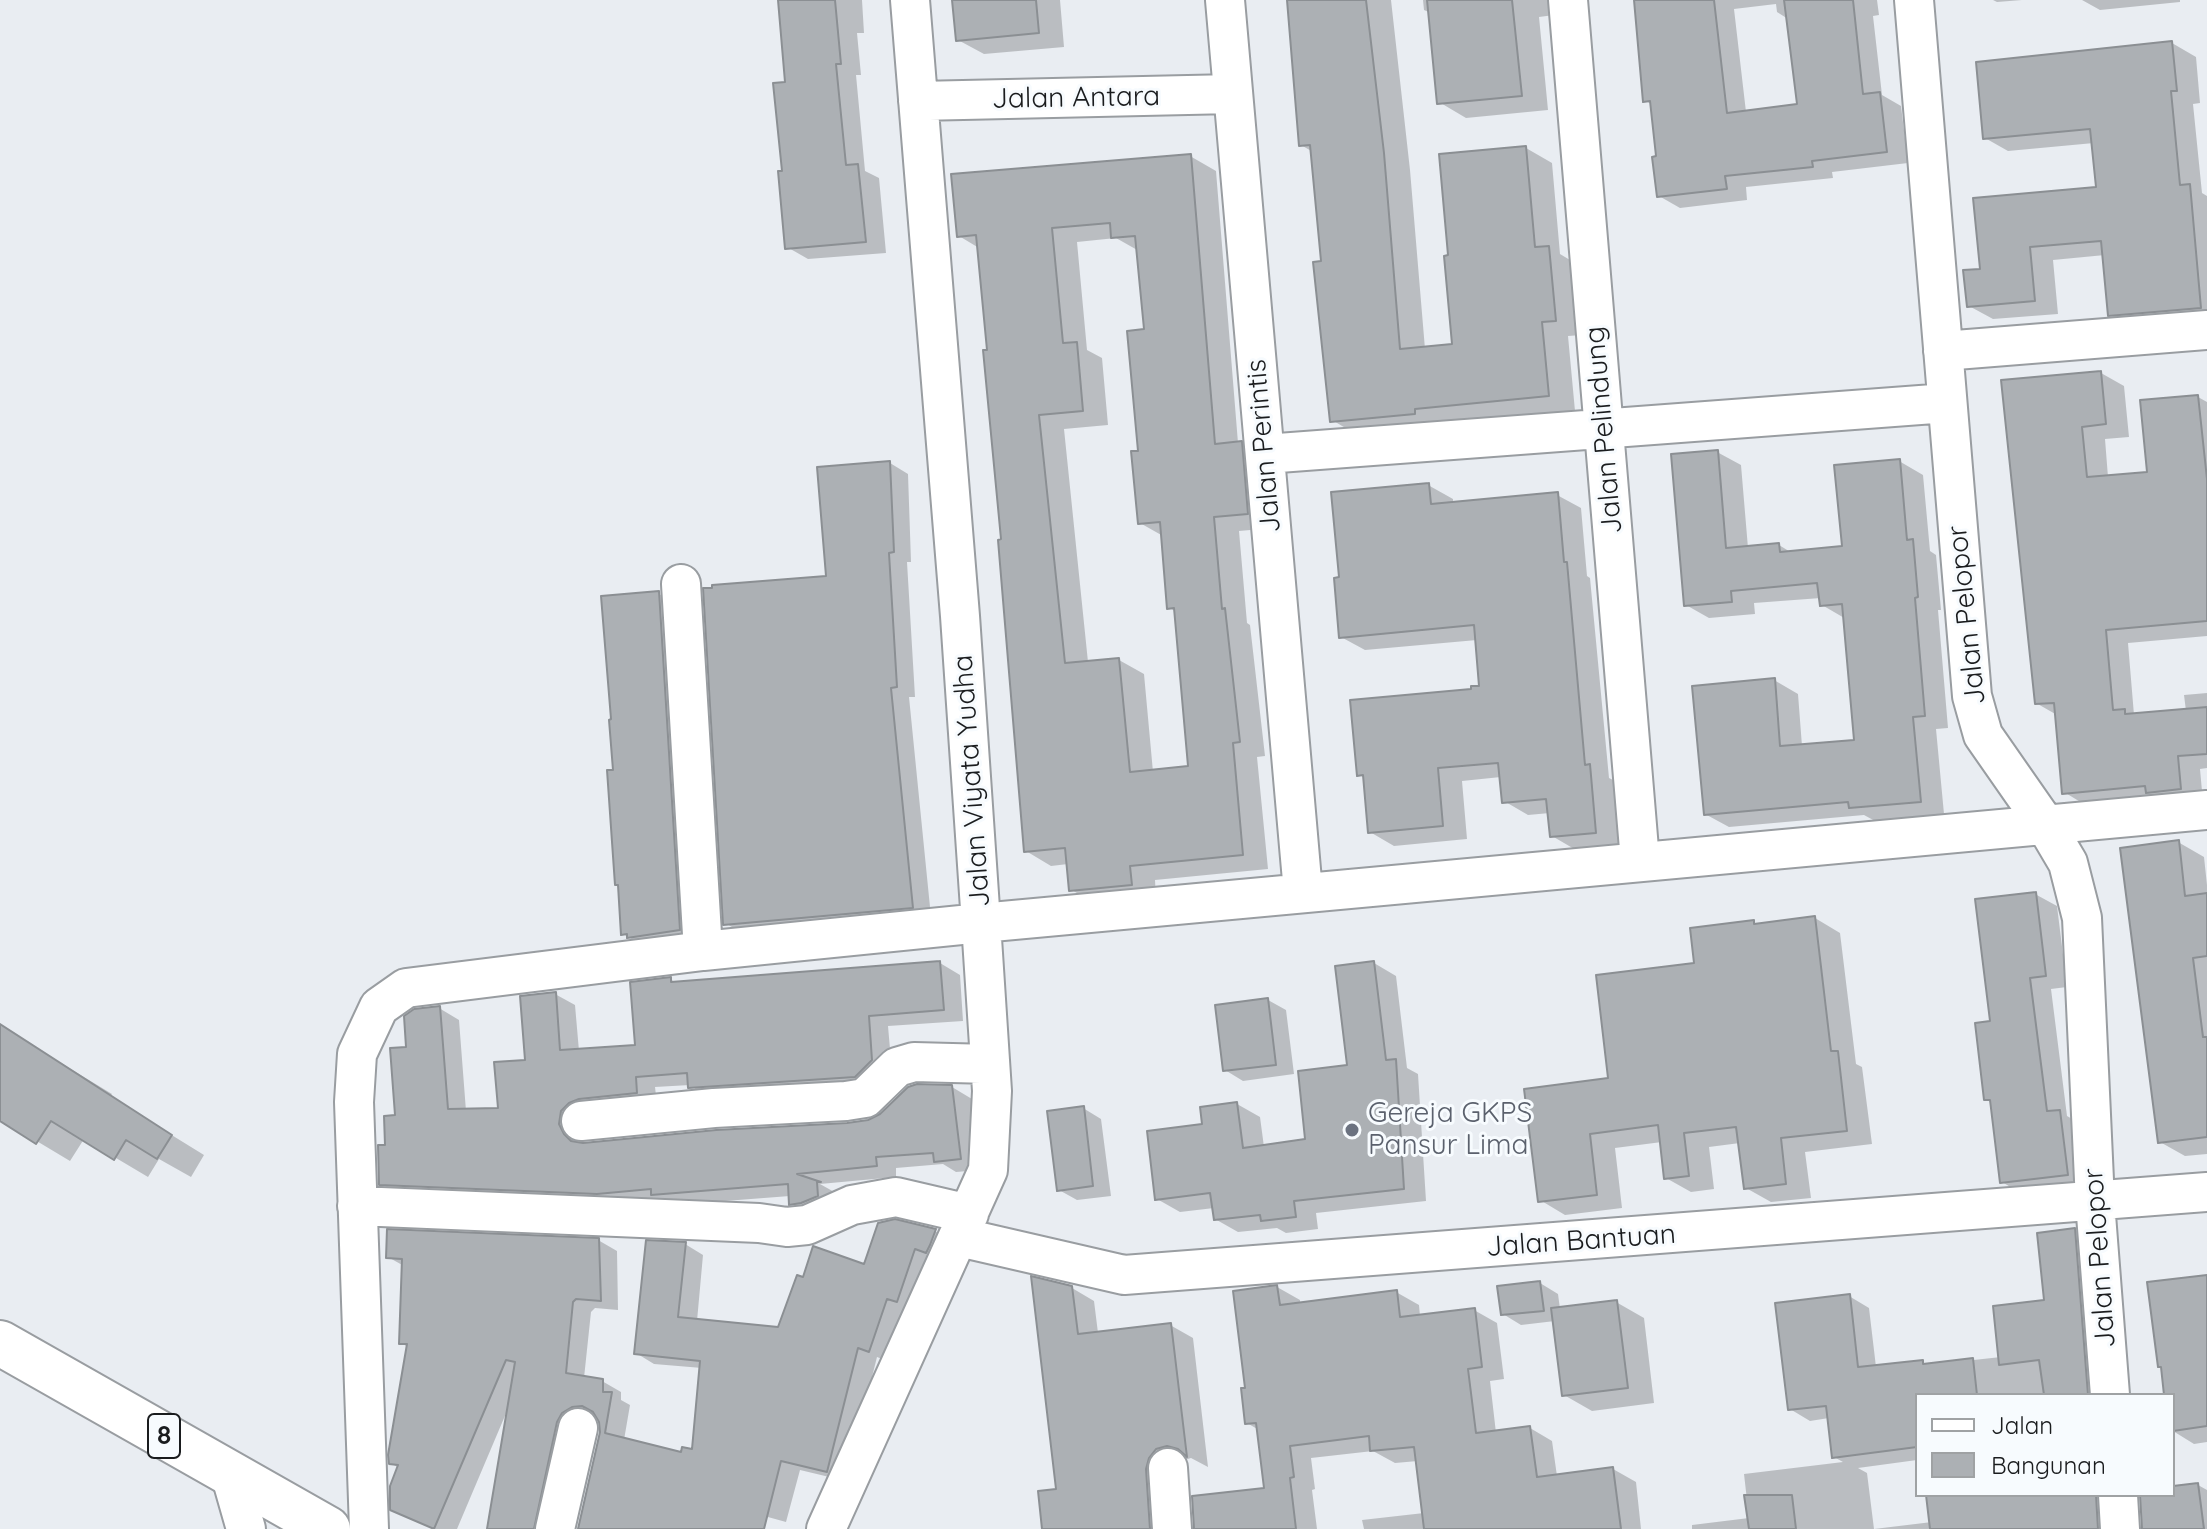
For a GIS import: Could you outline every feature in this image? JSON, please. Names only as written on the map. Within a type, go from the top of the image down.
[{"type":"highway","name":"8","points":[[0,1343],[328,1529]]},
{"type":"street","name":"Jalan Viyata Yudha","points":[[826,1529],[988,1170],[992,1091],[962,631],[910,0]]},
{"type":"street","name":"Jalan Perintis","points":[[1225,0],[1303,892]]},
{"type":"street","name":"Jalan Pelindung","points":[[1568,0],[1640,861]]},
{"type":"street","name":"Jalan Pelopor","points":[[1914,0],[1972,696],[1983,735],[2045,824],[2068,863],[2082,918],[2095,1202],[2110,1393]]},
{"type":"street","name":"Jalan Antara","points":[[918,101],[1233,94]]},
{"type":"street","points":[[1943,351],[2207,330]]},
{"type":"street","points":[[1265,454],[1947,403]]},
{"type":"street","points":[[681,584],[703,951]]},
{"type":"street","points":[[369,1529],[354,1102],[357,1054],[379,1007],[406,988],[703,951],[981,923],[2207,810]]},
{"type":"street","points":[[581,1121],[714,1108],[846,1101],[865,1098],[897,1067],[914,1062],[990,1064]]},
{"type":"street","name":"Jalan Bantuan","points":[[357,1206],[759,1223],[787,1227],[807,1225],[852,1205],[896,1197],[964,1225],[1124,1275],[2207,1192]]},
{"type":"street","points":[[555,1529],[578,1428]]},
{"type":"street","points":[[1168,1468],[1172,1529]]},
{"type":"street","points":[[230,1473],[246,1529]]},
{"type":"street","points":[[2118,1497],[2120,1529]]},
{"type":"building","points":[[778,0],[835,0],[841,64],[836,64],[846,165],[858,164],[866,242],[785,249],[778,171],[782,171],[773,83],[785,82]]},
{"type":"building","points":[[952,0],[1036,0],[1039,33],[956,41]]},
{"type":"building","points":[[1287,0],[1366,0],[1384,153],[1400,349],[1452,344],[1439,154],[1526,146],[1535,247],[1549,246],[1556,321],[1542,322],[1549,396],[1415,409],[1415,414],[1330,422],[1313,262],[1321,261],[1310,145],[1299,146]]},
{"type":"building","points":[[1427,0],[1512,0],[1522,96],[1437,104]]},
{"type":"building","points":[[1634,0],[1714,0],[1727,113],[1797,104],[1784,0],[1853,0],[1863,94],[1880,92],[1887,152],[1812,161],[1813,167],[1725,176],[1727,189],[1657,197],[1650,101],[1643,102]]},
{"type":"building","points":[[2172,41],[2177,91],[2171,91],[2180,185],[2190,184],[2201,308],[2108,316],[2101,241],[2030,247],[2035,301],[1967,307],[1963,270],[1980,269],[1973,198],[2096,187],[2090,129],[1983,139],[1976,62]]},
{"type":"building","points":[[1191,154],[1215,444],[1242,441],[1248,514],[1214,517],[1222,609],[1225,608],[1240,742],[1233,743],[1243,855],[1130,866],[1132,885],[1069,891],[1065,848],[1024,852],[976,235],[957,237],[951,174]],"holes":[[[1110,223],[1111,238],[1135,236],[1144,329],[1127,331],[1138,451],[1131,451],[1138,524],[1160,522],[1167,609],[1174,608],[1188,766],[1130,772],[1119,658],[1065,663],[1039,415],[1083,411],[1077,342],[1063,343],[1052,228]]]},
{"type":"building","points":[[2101,371],[2106,424],[2082,427],[2087,477],[2147,472],[2140,400],[2198,395],[2207,479],[2207,621],[2106,630],[2113,710],[2125,709],[2125,714],[2207,707],[2207,754],[2178,756],[2181,789],[2146,793],[2145,786],[2062,794],[2054,703],[2035,704],[2001,380]]},
{"type":"building","points":[[1718,450],[1726,548],[1779,543],[1780,552],[1842,546],[1834,465],[1900,459],[1907,540],[1913,539],[1918,597],[1915,598],[1925,716],[1913,717],[1921,802],[1849,808],[1848,802],[1704,815],[1692,686],[1775,678],[1780,746],[1854,740],[1842,604],[1820,606],[1817,583],[1731,591],[1732,602],[1684,606],[1671,454]]},
{"type":"building","points":[[890,461],[894,552],[889,553],[897,687],[891,688],[913,908],[723,925],[703,588],[826,576],[817,467]]},
{"type":"building","points":[[1429,483],[1431,504],[1558,492],[1585,765],[1590,764],[1596,833],[1550,837],[1546,799],[1502,803],[1498,763],[1438,768],[1443,826],[1368,833],[1363,775],[1357,776],[1350,700],[1479,686],[1474,625],[1339,638],[1334,578],[1339,577],[1331,492]]},
{"type":"building","points":[[659,591],[680,930],[627,938],[627,934],[621,935],[618,885],[615,885],[607,770],[613,770],[611,719],[601,596]]},
{"type":"building","points":[[2179,840],[2185,896],[2207,893],[2207,956],[2193,958],[2203,1037],[2207,1037],[2207,1137],[2158,1143],[2120,848]]},
{"type":"building","points":[[2036,892],[2046,976],[2030,978],[2047,1111],[2060,1110],[2068,1175],[2000,1183],[1990,1100],[1984,1100],[1975,1023],[1990,1021],[1975,899]]},
{"type":"building","points":[[1815,916],[1831,1051],[1838,1051],[1847,1131],[1781,1138],[1786,1184],[1744,1189],[1736,1127],[1684,1133],[1689,1176],[1664,1179],[1658,1125],[1590,1134],[1597,1195],[1538,1202],[1524,1089],[1608,1078],[1596,975],[1694,963],[1690,928]]},
{"type":"building","points":[[940,961],[944,1010],[869,1016],[872,1060],[855,1077],[688,1088],[687,1073],[636,1077],[637,1093],[579,1099],[561,1111],[559,1124],[571,1141],[583,1143],[716,1130],[847,1123],[868,1120],[880,1114],[908,1087],[917,1084],[952,1085],[961,1159],[934,1162],[933,1153],[876,1157],[877,1166],[797,1174],[821,1182],[817,1182],[818,1196],[789,1205],[788,1184],[651,1195],[651,1189],[597,1194],[379,1185],[378,1145],[385,1145],[384,1116],[395,1115],[390,1048],[406,1047],[404,1016],[414,1009],[440,1006],[448,1109],[498,1108],[494,1062],[525,1060],[520,996],[556,992],[560,1050],[635,1045],[630,982],[671,977],[671,982]]},
{"type":"building","points":[[1374,961],[1386,1060],[1396,1059],[1404,1189],[1294,1201],[1296,1217],[1261,1221],[1260,1215],[1214,1220],[1210,1193],[1155,1200],[1147,1131],[1202,1124],[1200,1107],[1237,1102],[1243,1148],[1305,1139],[1298,1071],[1347,1065],[1335,966]]},
{"type":"building","points":[[1268,998],[1276,1065],[1223,1071],[1215,1005]]},
{"type":"building","points":[[0,1024],[172,1135],[157,1159],[126,1140],[114,1160],[51,1121],[36,1144],[0,1121]]},
{"type":"building","points":[[1084,1106],[1093,1186],[1057,1191],[1047,1111]]},
{"type":"building","points":[[895,1219],[936,1229],[930,1245],[926,1253],[915,1249],[897,1302],[887,1299],[869,1352],[858,1348],[827,1472],[781,1461],[764,1529],[578,1529],[600,1432],[593,1412],[582,1406],[562,1413],[557,1422],[534,1529],[487,1529],[515,1362],[506,1360],[434,1529],[390,1510],[390,1486],[398,1465],[389,1464],[388,1455],[407,1344],[399,1344],[402,1259],[386,1258],[387,1229],[599,1238],[601,1301],[576,1299],[573,1302],[566,1373],[603,1379],[603,1392],[612,1392],[605,1433],[681,1452],[682,1447],[692,1449],[700,1361],[634,1354],[646,1240],[686,1242],[678,1317],[778,1327],[797,1275],[803,1277],[813,1246],[864,1264],[878,1223]]},
{"type":"building","points":[[2075,1228],[2088,1393],[2044,1393],[2039,1360],[1999,1365],[1993,1306],[2044,1300],[2037,1233]]},
{"type":"building","points":[[2207,1275],[2207,1426],[2175,1431],[2175,1393],[2164,1393],[2147,1282]]},
{"type":"building","points":[[1031,1276],[1072,1286],[1078,1334],[1171,1323],[1187,1457],[1178,1449],[1167,1446],[1156,1449],[1149,1458],[1146,1469],[1150,1529],[1042,1529],[1038,1491],[1056,1489]]},
{"type":"building","points":[[1540,1281],[1544,1311],[1501,1315],[1497,1286]]},
{"type":"building","points":[[1277,1285],[1280,1305],[1397,1290],[1400,1317],[1475,1308],[1482,1367],[1468,1369],[1476,1433],[1530,1426],[1537,1477],[1613,1467],[1621,1529],[1424,1529],[1414,1447],[1370,1451],[1369,1436],[1290,1446],[1296,1529],[1194,1529],[1192,1496],[1264,1488],[1256,1423],[1245,1424],[1241,1388],[1245,1388],[1233,1291]]},
{"type":"building","points":[[1850,1294],[1858,1367],[1973,1358],[1977,1393],[1915,1393],[1915,1447],[1832,1458],[1826,1406],[1788,1410],[1775,1303]]},
{"type":"building","points":[[1617,1300],[1628,1388],[1562,1396],[1551,1308]]},
{"type":"building","points":[[2198,1483],[2204,1529],[2142,1529],[2140,1497],[2175,1497],[2175,1486]]},
{"type":"building","points":[[1744,1495],[1792,1495],[1796,1529],[1749,1529]]},
{"type":"building","points":[[1926,1497],[2096,1497],[2098,1529],[1930,1529]]},
{"type":"place","name":"Gereja GKPS Pansur Lima","points":[[1352,1130]]}]
